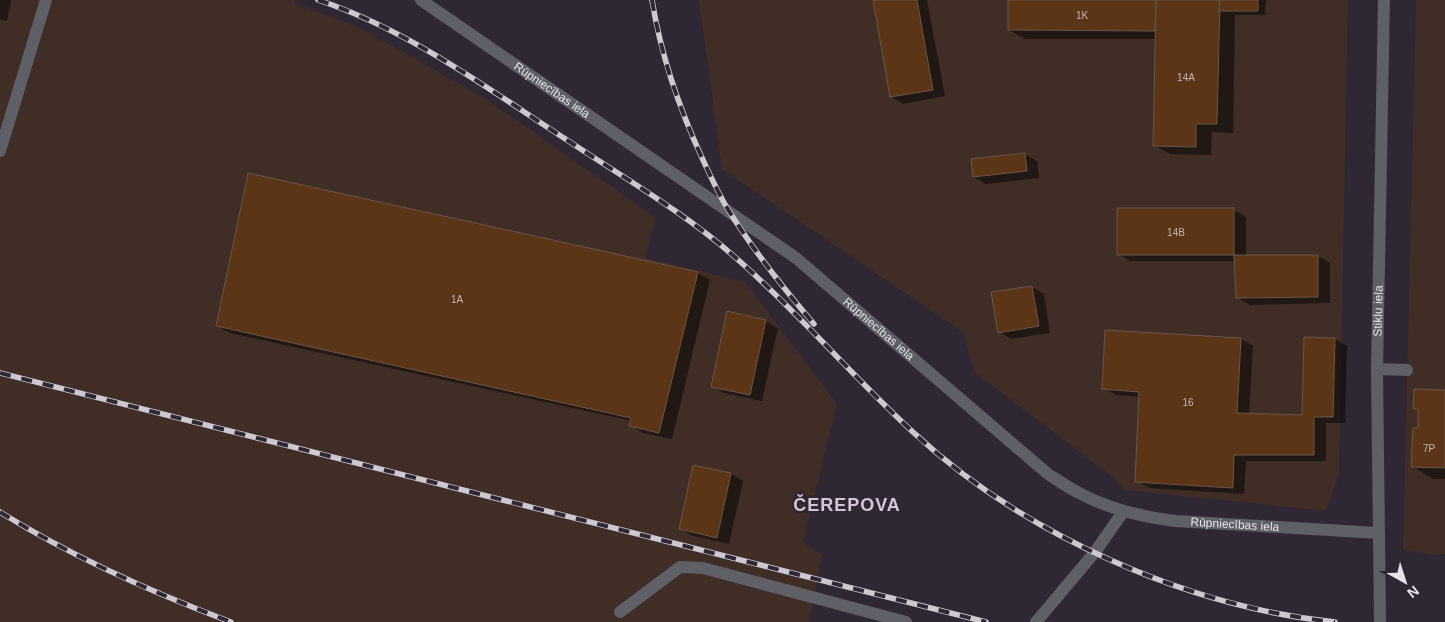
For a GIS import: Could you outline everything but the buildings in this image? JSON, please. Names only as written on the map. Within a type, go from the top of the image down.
[{"type":"street","points":[[0,151],[46,0]]},
{"type":"street","name":"Rūpniecības iela","points":[[421,0],[796,258],[1048,474],[1081,494],[1123,512],[1150,518],[1378,533]]},
{"type":"street","name":"Stiklu iela","points":[[1380,622],[1377,370],[1384,0]]},
{"type":"street","points":[[1377,370],[1407,370]]},
{"type":"street","points":[[1036,622],[1095,552],[1123,512]]},
{"type":"street","points":[[620,612],[680,567],[703,568],[906,622]]},
{"type":"shaded area","points":[[0,0],[295,0],[295,3],[357,27],[489,101],[655,217],[646,258],[745,282],[837,404],[803,542],[822,555],[809,622],[0,622]]},
{"type":"shaded area","points":[[699,0],[1348,0],[1339,475],[1326,511],[1125,490],[1114,478],[974,372],[964,333],[722,169]]},
{"type":"shaded area","points":[[1416,0],[1445,0],[1445,554],[1435,555],[1403,550]]},
{"type":"railway","points":[[318,0],[384,27],[447,62],[654,196],[696,226],[759,279],[914,433],[957,470],[1005,503],[1056,533],[1110,560],[1165,582],[1222,600],[1279,614],[1335,622]]},
{"type":"railway","points":[[652,0],[660,41],[672,82],[694,140],[715,186],[729,211],[759,255],[814,324]]},
{"type":"railway","points":[[0,373],[986,622]]},
{"type":"railway","points":[[0,512],[56,544],[113,573],[231,622]]},
{"type":"district","name":"ČEREPOVA","points":[[847,505]]}]
